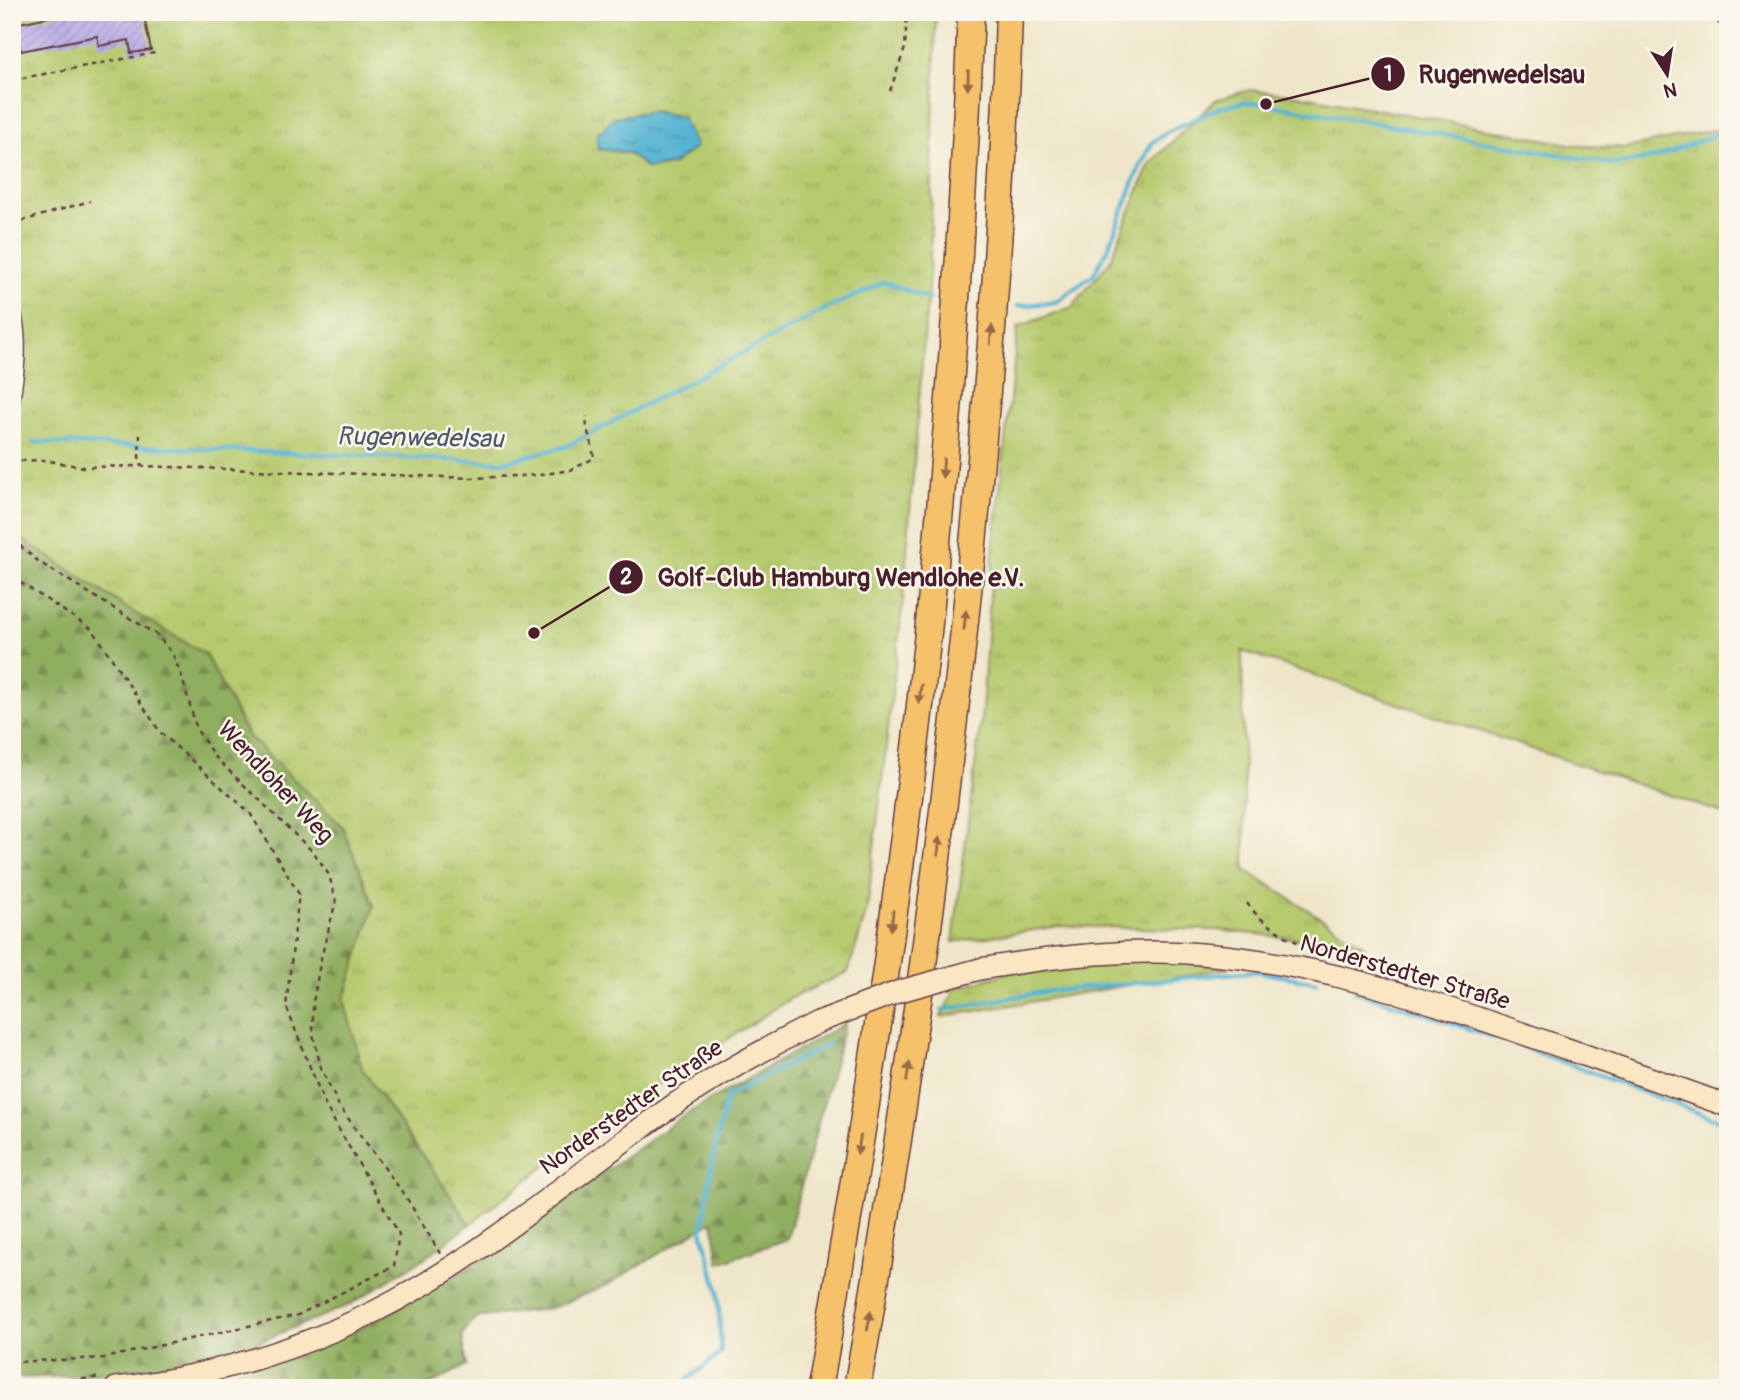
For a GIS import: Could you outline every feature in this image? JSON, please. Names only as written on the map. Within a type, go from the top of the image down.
[{"type":"highway","points":[[819,1388],[883,994],[928,629],[942,486],[962,213],[971,12]]},
{"type":"highway","points":[[857,1388],[918,1009],[970,578],[995,274],[1009,12]]},
{"type":"main road","name":"Norderstedter Straße","points":[[111,1382],[174,1380],[220,1369],[283,1350],[352,1322],[416,1289],[446,1262],[514,1223],[682,1098],[737,1064],[818,1022],[900,991],[981,969],[1102,953],[1155,952],[1212,954],[1304,967],[1396,992],[1728,1106]]},
{"type":"street","points":[[1718,12],[1728,22]]},
{"type":"street","points":[[12,306],[17,321],[19,349],[12,402]]},
{"type":"path","points":[[890,91],[905,48],[907,12]]},
{"type":"path","points":[[12,80],[155,53]]},
{"type":"path","points":[[12,224],[90,201]]},
{"type":"path","points":[[12,417],[15,428],[13,459],[21,461],[43,460],[84,467],[142,466],[473,478],[539,475],[571,470],[594,458],[593,442],[586,424],[587,416]]},
{"type":"path","points":[[140,434],[139,457],[142,466]]},
{"type":"path","name":"Wendloher Weg","points":[[12,538],[39,562],[157,635],[172,653],[197,730],[214,756],[315,854],[329,875],[336,901],[313,1003],[313,1034],[321,1068],[339,1106],[406,1197],[446,1262]]},
{"type":"path","points":[[12,577],[93,630],[160,732],[250,813],[299,894],[286,1006],[325,1104],[399,1234],[394,1266],[298,1315],[104,1358],[12,1362]]},
{"type":"path","points":[[1247,903],[1255,914],[1272,928],[1316,952]]},
{"type":"path","points":[[12,1383],[111,1382]]},
{"type":"green space","points":[[12,12],[936,12],[930,262],[903,600],[867,910],[848,972],[791,998],[614,1113],[470,1224],[362,1069],[344,1000],[374,905],[342,826],[248,736],[205,654],[133,612],[16,535],[12,526]]},
{"type":"green space","points":[[1249,90],[1292,94],[1581,146],[1626,148],[1728,127],[1728,815],[1242,651],[1245,870],[1365,946],[1217,930],[1060,926],[953,942],[982,711],[993,551],[1018,327],[1072,307],[1110,261],[1150,163],[1216,100]]},
{"type":"green space","points":[[12,526],[16,535],[133,612],[205,654],[248,736],[342,826],[374,905],[344,1000],[362,1069],[470,1224],[426,1257],[349,1305],[256,1343],[152,1367],[69,1376],[12,1378]]},
{"type":"green space","points":[[1154,958],[1229,968],[941,1017],[956,988],[1036,965]]},
{"type":"green space","points":[[845,1023],[787,1239],[719,1263],[713,1221],[607,1285],[552,1308],[475,1318],[462,1335],[467,1365],[424,1388],[180,1388],[359,1329],[487,1257],[683,1116]]},
{"type":"water","points":[[653,111],[682,117],[696,147],[672,165],[647,168],[628,153],[598,149],[597,135],[615,117]]},
{"type":"building","points":[[72,12],[143,12],[151,50],[131,53],[129,40],[99,46],[97,36],[21,51],[15,24]]},
{"type":"waterway","name":"Rugenwedelsau","points":[[1018,306],[1056,302],[1093,275],[1108,249],[1140,166],[1152,143],[1167,132],[1219,108],[1244,102],[1266,104],[1614,164],[1655,158],[1728,130]]},
{"type":"waterway","name":"Rugenwedelsau","points":[[33,442],[503,462],[567,446],[822,311],[885,282],[929,299]]},
{"type":"waterway","points":[[942,1010],[1043,992],[1255,971],[1316,982]]},
{"type":"waterway","points":[[1355,991],[1513,1043],[1728,1124]]},
{"type":"waterway","points":[[677,1388],[721,1353],[718,1291],[702,1230],[713,1158],[727,1096],[829,1044]]},
{"type":"place","name":"Rugenwedelsau","points":[[1266,104]]},
{"type":"place","name":"Golf-Club Hamburg Wendlohe e.V.","points":[[534,633]]}]
